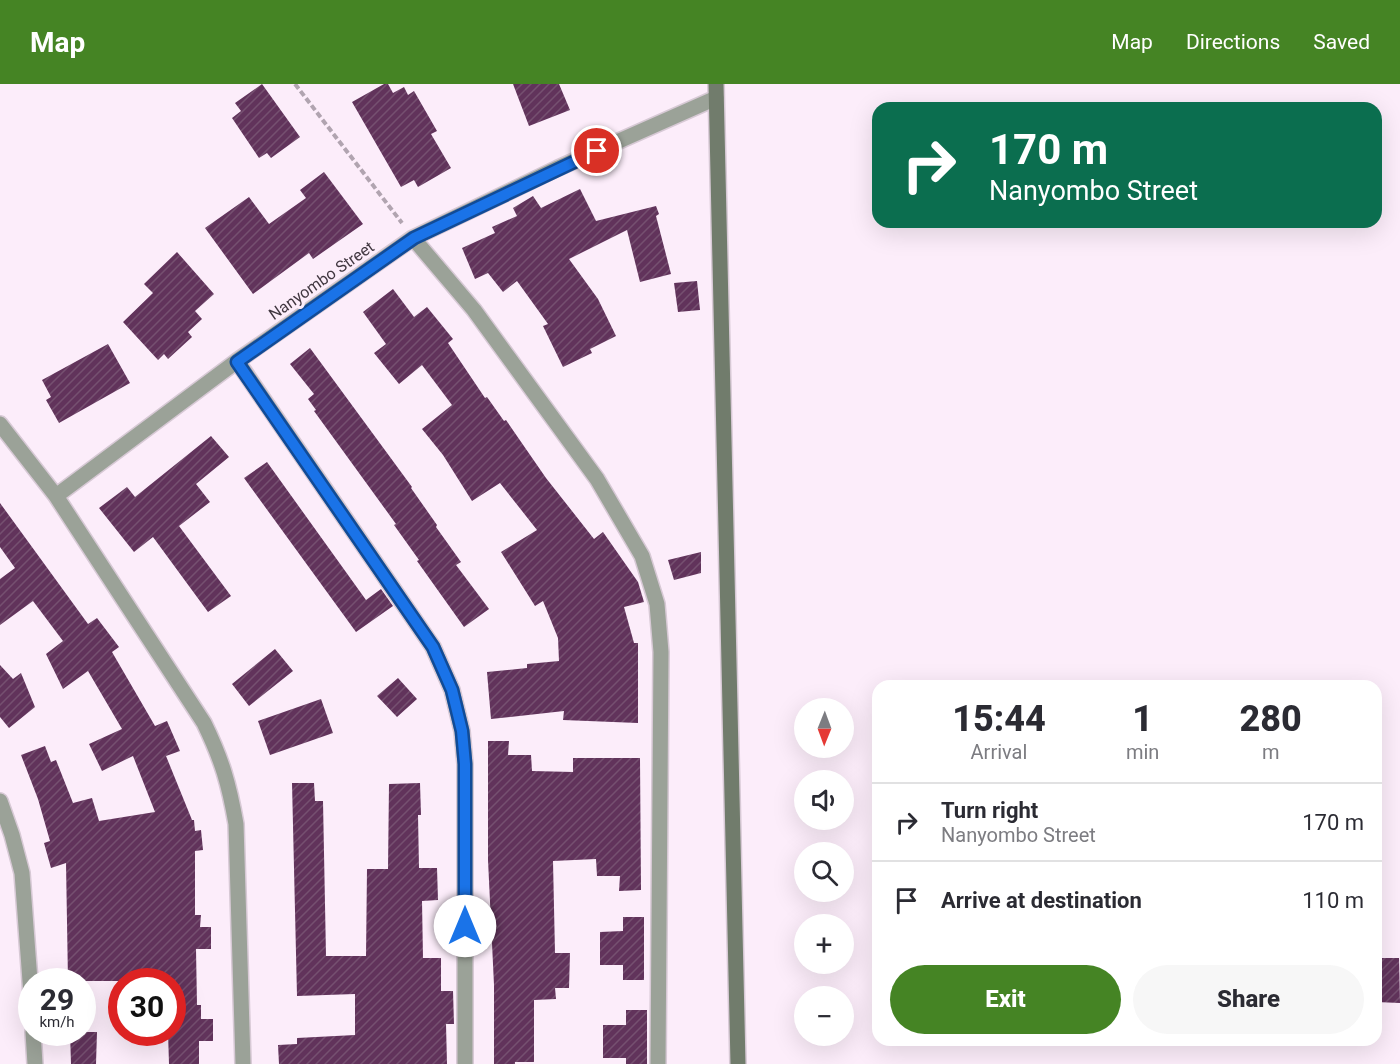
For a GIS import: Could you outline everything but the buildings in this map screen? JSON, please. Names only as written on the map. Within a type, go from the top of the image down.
[{"type":"street","name":"Nanyombo Street","points":[[56,496],[237,362],[414,238],[716,91]]},
{"type":"street","points":[[716,91],[738,1064]]},
{"type":"street","points":[[414,238],[474,310],[597,479],[642,556],[657,603],[662,652],[658,1064]]},
{"type":"street","points":[[237,362],[433,647],[452,690],[462,731],[465,764],[465,1064]]},
{"type":"street","points":[[0,424],[56,496],[204,723],[220,754],[230,788],[236,824],[243,1064]]},
{"type":"street","points":[[0,801],[22,873],[29,968]]},
{"type":"street","points":[[34,1046],[35,1064]]},
{"type":"path","points":[[295,84],[414,238]]},
{"type":"route","points":[[465,926],[465,764],[462,731],[452,690],[433,647],[237,362],[414,238],[597,151]]}]
